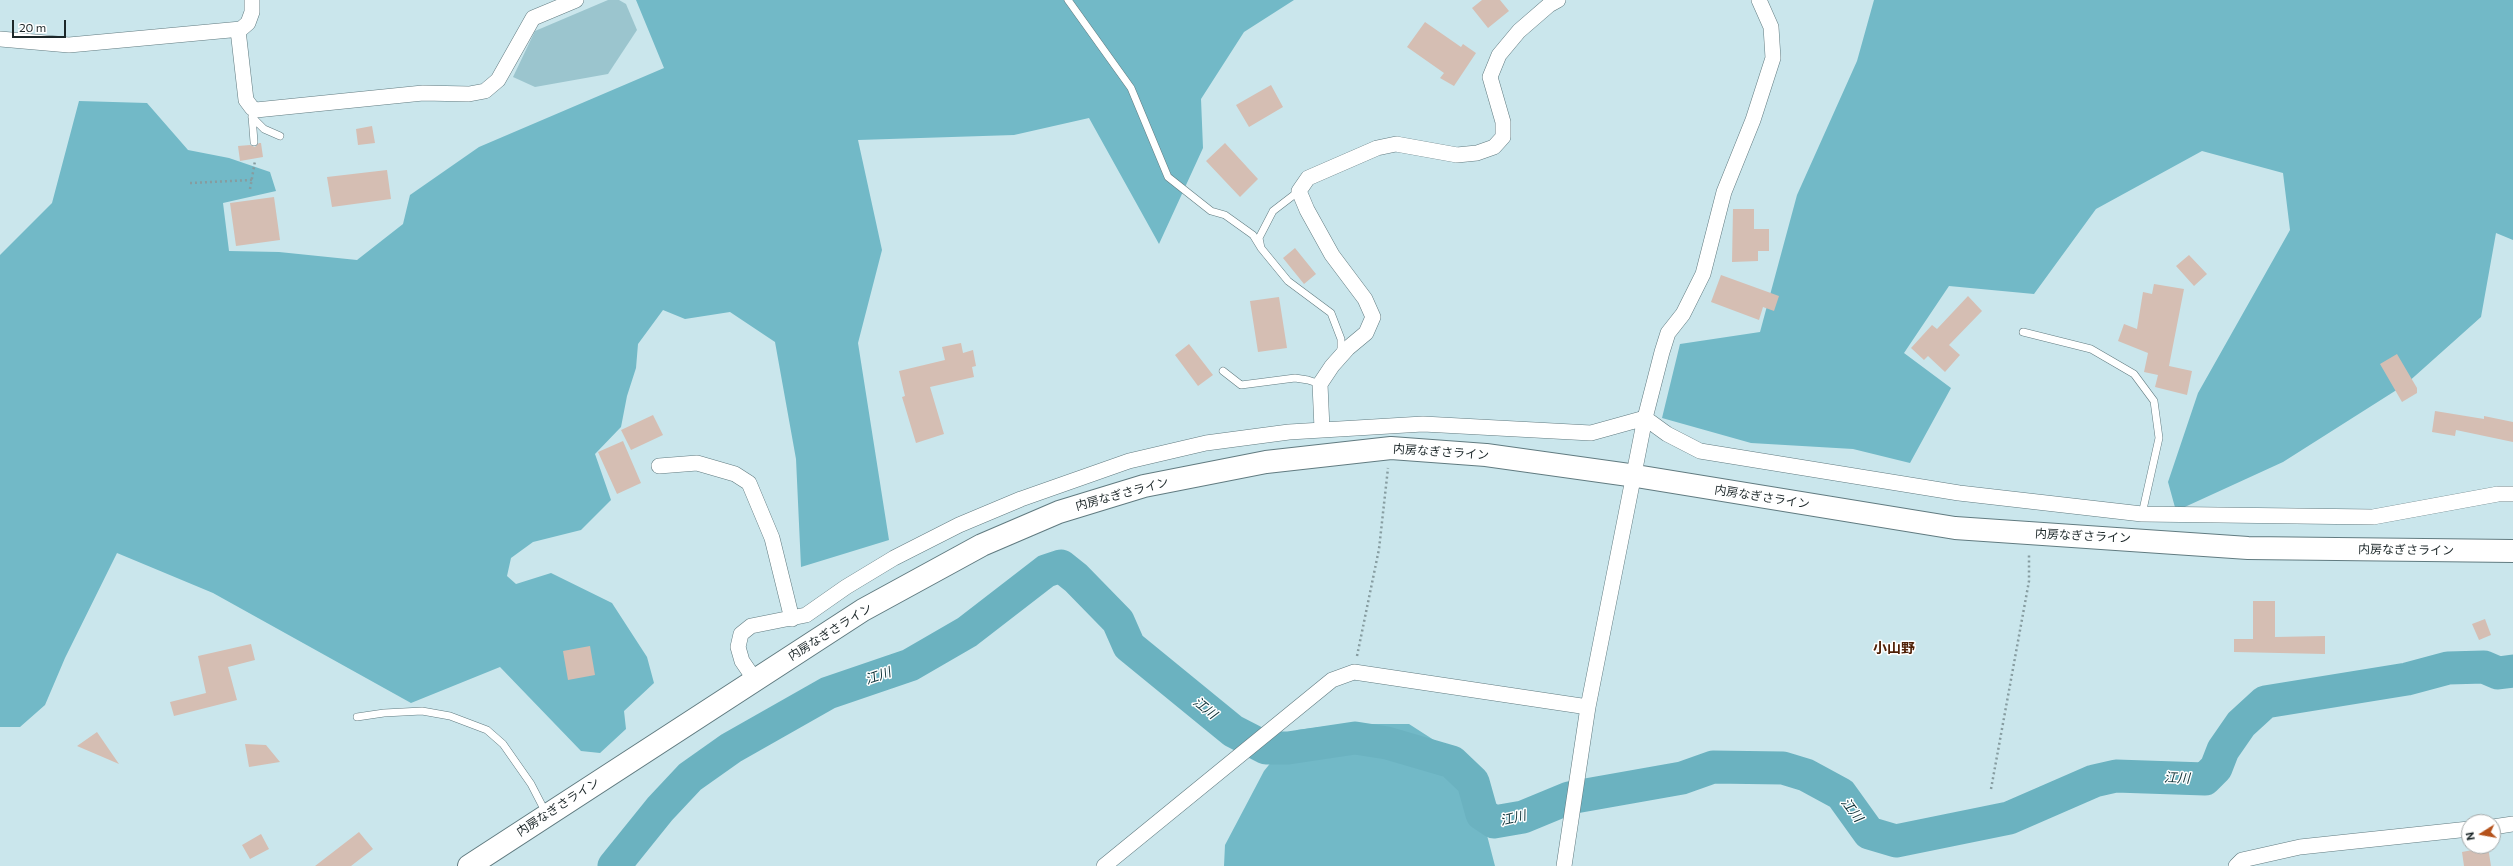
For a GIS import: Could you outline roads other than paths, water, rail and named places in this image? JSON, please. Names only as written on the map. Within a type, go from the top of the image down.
[{"type":"highway","name":"内房なぎさライン","points":[[469,866],[547,814],[876,603],[982,545],[1059,512],[1144,486],[1266,462],[1391,448],[1486,455],[1636,476],[1955,528],[2248,548],[2513,551]]},
{"type":"street","points":[[0,38],[69,45],[238,30],[248,23],[252,12],[252,0]]},
{"type":"street","points":[[238,30],[246,100],[252,113],[423,93],[469,94],[485,91],[498,80],[533,18],[576,0]]},
{"type":"street","points":[[1322,429],[1320,384],[1340,356],[1366,334],[1373,317],[1365,299],[1332,255],[1307,210],[1299,191],[1308,178],[1377,148],[1396,144],[1425,147],[1457,155],[1477,153],[1494,147],[1503,137],[1503,122],[1490,77],[1499,55],[1519,31],[1549,5],[1558,0]]},
{"type":"street","points":[[1564,866],[1588,707],[1636,476],[1645,418],[1668,333],[1683,314],[1704,274],[1724,192],[1753,120],[1773,58],[1771,27],[1760,0]]},
{"type":"street","points":[[755,680],[742,661],[738,647],[741,634],[751,626],[806,615],[846,587],[926,541],[1020,499],[1078,477],[1129,461],[1206,443],[1322,429],[1423,424],[1591,432],[1645,418]]},
{"type":"street","points":[[1645,418],[1667,434],[1700,451],[1959,493],[2142,514],[2372,517],[2498,494],[2513,494]]},
{"type":"street","points":[[659,466],[697,463],[735,474],[749,483],[772,538],[792,619]]},
{"type":"street","points":[[1104,866],[1332,680],[1354,672],[1588,707]]},
{"type":"street","points":[[2501,826],[2513,824]]},
{"type":"street","points":[[2236,866],[2242,860],[2300,847],[2461,831]]},
{"type":"lane","points":[[1068,0],[1131,88],[1168,177],[1211,211],[1225,215],[1253,235],[1261,248],[1288,281],[1331,313],[1341,339],[1340,356]]},
{"type":"lane","points":[[252,113],[264,128],[280,136]]},
{"type":"lane","points":[[252,113],[254,142]]},
{"type":"lane","points":[[1261,248],[1259,238],[1273,211],[1299,191]]},
{"type":"lane","points":[[2023,332],[2091,349],[2134,374],[2154,401],[2159,438],[2142,514]]},
{"type":"lane","points":[[1223,371],[1241,385],[1294,378],[1320,384]]},
{"type":"lane","points":[[357,717],[384,713],[422,712],[450,716],[487,730],[503,744],[531,784],[547,814]]},
{"type":"waterway","name":"江川","points":[[614,866],[660,809],[690,777],[731,748],[828,693],[910,665],[967,632],[1046,571],[1061,566],[1076,578],[1118,621],[1129,646],[1233,731],[1266,748],[1288,748],[1355,738],[1387,743],[1452,762],[1473,782],[1482,814],[1494,822],[1523,817],[1569,798],[1682,778],[1713,767],[1783,768],[1806,775],[1841,794],[1869,833],[1896,841],[2009,818],[2094,781],[2116,776],[2205,779],[2216,768],[2223,750],[2241,724],[2265,702],[2407,679],[2448,668],[2484,667],[2498,673],[2513,671]]},
{"type":"district","name":"小山野","points":[[1894,648]]}]
